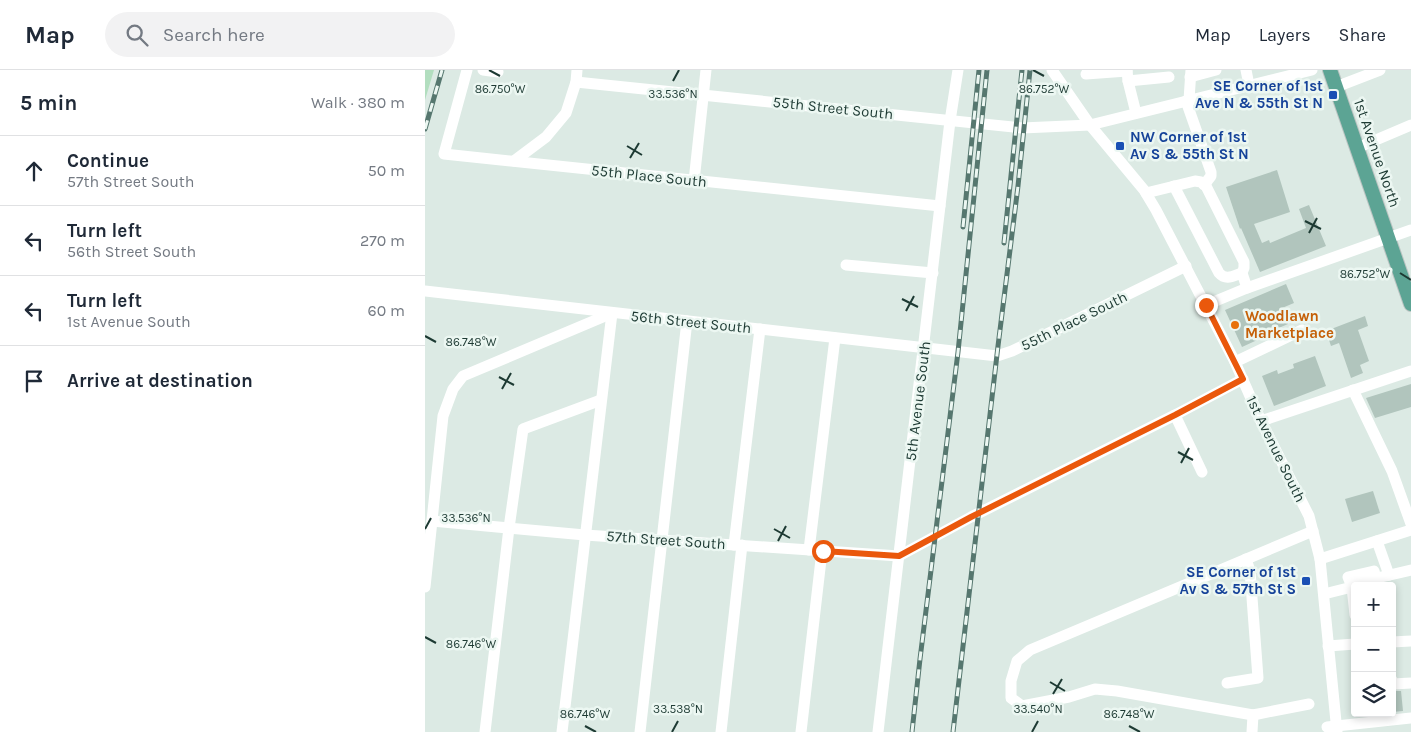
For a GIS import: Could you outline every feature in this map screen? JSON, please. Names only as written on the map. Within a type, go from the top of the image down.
[{"type":"main road","name":"1st Avenue North","points":[[1330,70],[1411,304]]},
{"type":"street","name":"55th Place South","points":[[467,70],[444,154],[940,206]]},
{"type":"street","points":[[483,70],[498,72]]},
{"type":"street","points":[[515,161],[546,137],[566,112],[576,82],[577,70]]},
{"type":"street","points":[[694,181],[706,70]]},
{"type":"street","name":"5th Avenue South","points":[[878,732],[940,206],[958,70]]},
{"type":"street","name":"1st Avenue South","points":[[1052,70],[1090,125],[1146,193],[1156,210],[1235,362],[1261,421],[1309,516],[1320,559],[1329,646],[1335,712],[1331,729]]},
{"type":"street","points":[[1204,185],[1211,176],[1211,172],[1187,100],[1190,74],[1216,70]]},
{"type":"street","points":[[1246,70],[1249,85]]},
{"type":"street","name":"55th Street South","points":[[576,82],[1022,128],[1090,125],[1312,70]]},
{"type":"street","points":[[1336,87],[1380,70]]},
{"type":"street","points":[[1086,74],[1169,76]]},
{"type":"street","points":[[1127,74],[1136,113]]},
{"type":"street","points":[[1357,148],[1411,125]]},
{"type":"street","points":[[1146,193],[1195,181],[1201,182],[1245,262],[1242,273],[1247,288]]},
{"type":"street","points":[[1174,186],[1222,277],[1227,278],[1242,273]]},
{"type":"street","points":[[1206,305],[1247,288],[1411,230]]},
{"type":"street","points":[[846,265],[933,273]]},
{"type":"street","name":"55th Place South","points":[[958,352],[997,356],[1005,354],[1186,266]]},
{"type":"street","name":"56th Street South","points":[[425,291],[958,352]]},
{"type":"street","points":[[562,732],[612,313]]},
{"type":"street","points":[[425,587],[443,416],[453,389],[463,376],[612,313]]},
{"type":"street","points":[[640,732],[687,321]]},
{"type":"street","points":[[721,732],[760,329]]},
{"type":"street","points":[[1235,362],[1302,330]]},
{"type":"street","points":[[809,550],[835,338]]},
{"type":"street","points":[[1261,421],[1411,371]]},
{"type":"street","points":[[899,556],[971,517],[1243,379]]},
{"type":"street","points":[[1353,390],[1392,471],[1411,524]]},
{"type":"street","points":[[485,732],[509,528],[523,429],[601,400]]},
{"type":"street","points":[[1175,415],[1202,472]]},
{"type":"street","name":"57th Street South","points":[[432,520],[585,536],[899,556]]},
{"type":"street","points":[[1320,559],[1411,530]]},
{"type":"street","points":[[1309,704],[1253,715],[1095,689],[1069,698],[1022,706],[1011,698],[1011,681],[1017,661],[1030,650],[1313,531]]},
{"type":"street","points":[[1377,541],[1389,575]]},
{"type":"street","points":[[801,732],[823,551]]},
{"type":"street","points":[[1227,683],[1258,678],[1249,572],[1246,559]]},
{"type":"street","points":[[1377,582],[1389,575],[1411,570]]},
{"type":"street","points":[[1323,594],[1351,587]]},
{"type":"street","points":[[1396,642],[1411,641]]},
{"type":"street","points":[[1329,646],[1351,644]]},
{"type":"street","points":[[1396,684],[1411,683]]},
{"type":"street","points":[[1252,732],[1253,715]]},
{"type":"street","points":[[1331,729],[1411,718]]},
{"type":"green space","points":[[425,70],[434,70],[425,100]]},
{"type":"building","points":[[1277,170],[1290,212],[1254,224],[1262,243],[1269,240],[1270,243],[1306,228],[1299,209],[1309,205],[1326,246],[1260,272],[1240,229],[1226,187]]},
{"type":"building","points":[[1286,284],[1294,303],[1282,308],[1288,324],[1242,347],[1225,310]]},
{"type":"building","points":[[1365,316],[1368,326],[1358,330],[1369,361],[1360,365],[1363,373],[1351,378],[1339,343],[1331,346],[1326,331]]},
{"type":"building","points":[[1315,356],[1326,386],[1274,406],[1262,376],[1277,370],[1278,374],[1294,368],[1293,364]]},
{"type":"building","points":[[1411,384],[1411,407],[1375,418],[1366,398]]},
{"type":"building","points":[[1373,491],[1380,513],[1352,522],[1345,499]]},
{"type":"building","points":[[1396,691],[1401,691],[1403,711],[1396,712]]},
{"type":"railway","points":[[425,129],[442,70]]},
{"type":"railway","points":[[963,227],[979,70]]},
{"type":"railway","points":[[912,732],[958,352],[987,70]]},
{"type":"railway","points":[[1004,243],[1022,70]]},
{"type":"railway","points":[[953,732],[1030,70]]},
{"type":"place","name":"SE Corner of 1st Ave N & 55th St N","points":[[1333,95]]},
{"type":"place","name":"NW Corner of 1st Av S & 55th St N","points":[[1120,146]]},
{"type":"place","name":"Woodlawn Marketplace","points":[[1235,325]]},
{"type":"place","name":"SE Corner of 1st Av S & 57th St S","points":[[1306,581]]},
{"type":"route","points":[[823,551],[899,556],[971,517],[1243,379],[1206,305]]}]
